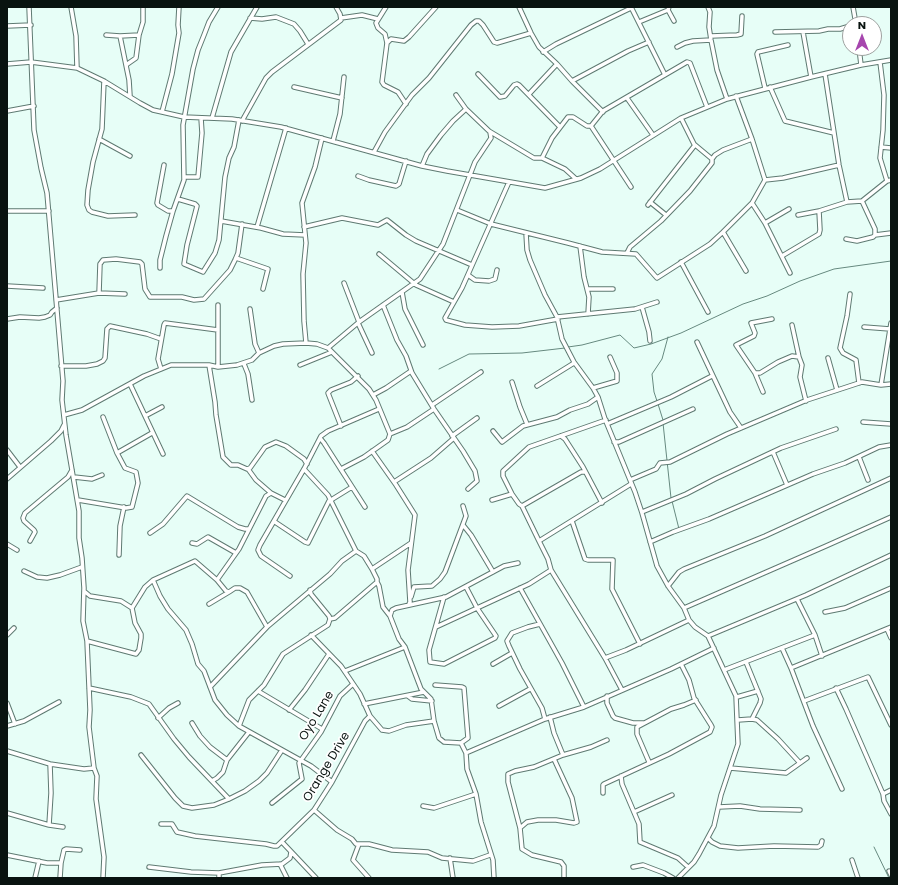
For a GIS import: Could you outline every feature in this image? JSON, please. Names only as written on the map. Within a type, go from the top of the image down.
[{"type":"street","points":[[30,7],[34,130],[47,193],[63,381],[62,400],[66,435],[78,500],[78,538],[82,558],[84,592],[83,621],[87,641],[90,710],[89,727],[94,768],[97,776],[96,799],[104,857],[104,878]]},
{"type":"street","points":[[71,7],[76,36],[77,68]]},
{"type":"street","points":[[126,65],[136,58],[139,34],[143,22],[143,7]]},
{"type":"street","points":[[162,112],[172,74],[179,34],[179,7]]},
{"type":"street","points":[[160,268],[160,260],[184,177],[184,117],[189,88],[198,50],[209,22],[218,7]]},
{"type":"street","points":[[212,118],[231,52],[257,7]]},
{"type":"street","points":[[336,7],[341,18]]},
{"type":"street","points":[[386,7],[378,19],[376,26],[384,34],[388,43],[382,82],[384,85],[398,92],[406,104]]},
{"type":"street","points":[[388,43],[391,39],[404,40],[409,37],[436,7]]},
{"type":"street","points":[[519,7],[531,34],[539,47],[603,112]]},
{"type":"street","points":[[543,52],[556,44],[631,7],[665,75]]},
{"type":"street","points":[[708,7],[710,12],[709,27],[717,70],[727,99]]},
{"type":"street","points":[[639,22],[669,8],[674,21]]},
{"type":"street","points":[[178,199],[197,206],[183,262],[186,266],[202,273],[215,253],[219,240],[225,177],[240,121],[266,78],[323,32],[339,22],[341,18],[362,15],[378,19]]},
{"type":"street","points":[[677,47],[688,42],[741,34],[742,16]]},
{"type":"street","points":[[250,18],[276,18],[294,24],[308,44]]},
{"type":"street","points":[[374,152],[385,132],[412,95],[429,78],[471,25],[476,21],[479,21],[483,25],[494,42],[497,43],[531,34]]},
{"type":"street","points":[[7,26],[31,26]]},
{"type":"street","points":[[775,32],[802,32],[842,28]]},
{"type":"street","points":[[802,32],[811,77]]},
{"type":"street","points":[[106,35],[120,36],[139,34]]},
{"type":"street","points":[[120,36],[129,80],[130,96]]},
{"type":"street","points":[[572,81],[616,57],[649,42]]},
{"type":"street","points":[[765,88],[757,54],[758,52],[788,45]]},
{"type":"street","points":[[860,56],[861,65]]},
{"type":"street","points":[[7,64],[31,62],[77,68],[104,81],[153,110],[184,117],[240,121],[286,128],[422,166],[545,188],[576,179],[600,169],[614,162],[681,118],[727,99],[765,88],[861,65],[891,60]]},
{"type":"street","points":[[591,126],[603,112],[687,62],[689,62],[707,107]]},
{"type":"street","points":[[798,215],[819,211],[847,202],[862,201],[889,180],[880,158],[883,130],[884,95],[880,62]]},
{"type":"street","points":[[529,94],[557,64]]},
{"type":"street","points":[[478,74],[500,97],[505,96],[517,84],[529,94],[560,127]]},
{"type":"street","points":[[824,74],[847,202]]},
{"type":"street","points":[[333,140],[340,114],[344,77]]},
{"type":"street","points":[[104,81],[102,129],[94,154],[87,203],[89,210],[92,212],[108,216],[134,215]]},
{"type":"street","points":[[294,87],[342,98]]},
{"type":"street","points":[[770,87],[784,121],[834,133]]},
{"type":"street","points":[[456,95],[466,109],[490,132],[534,158],[542,158],[565,169],[576,179]]},
{"type":"street","points":[[457,210],[491,224],[610,254],[636,254],[656,278],[710,244],[752,203],[764,180],[752,139],[736,96]]},
{"type":"street","points":[[627,98],[653,135]]},
{"type":"street","points":[[7,111],[34,106]]},
{"type":"street","points":[[422,166],[427,154],[441,135],[466,109]]},
{"type":"street","points":[[542,158],[552,138],[565,120],[571,116],[587,126],[591,126],[631,187]]},
{"type":"street","points":[[184,177],[198,177],[202,133],[201,118]]},
{"type":"street","points":[[681,118],[695,145],[712,159]]},
{"type":"street","points":[[257,227],[286,128]]},
{"type":"street","points":[[328,348],[358,323],[420,279],[439,251],[447,235],[475,162],[491,138],[490,132]]},
{"type":"street","points":[[491,138],[500,137]]},
{"type":"street","points":[[306,343],[303,274],[306,243],[302,203],[315,167],[322,138]]},
{"type":"street","points":[[99,139],[130,156]]},
{"type":"street","points":[[627,253],[634,243],[666,215],[690,191],[712,163],[712,159],[715,155],[722,150],[752,139]]},
{"type":"street","points":[[666,215],[649,204],[695,145]]},
{"type":"street","points":[[881,147],[891,148]]},
{"type":"street","points":[[358,176],[396,186],[399,184],[406,161]]},
{"type":"street","points":[[764,180],[783,178],[839,164]]},
{"type":"street","points":[[164,165],[157,203],[158,206],[168,211],[173,211]]},
{"type":"street","points":[[510,182],[468,275],[445,318],[446,320],[464,325],[492,327],[518,326],[558,318],[635,309],[657,302]]},
{"type":"street","points":[[862,201],[875,229],[875,235]]},
{"type":"street","points":[[752,203],[765,223],[790,273]]},
{"type":"street","points":[[765,223],[789,209]]},
{"type":"street","points":[[7,211],[49,211]]},
{"type":"street","points":[[782,256],[819,234],[819,211]]},
{"type":"street","points":[[304,227],[342,218],[378,225],[387,220],[406,235],[472,265]]},
{"type":"street","points":[[221,221],[257,227],[283,234],[305,235]]},
{"type":"street","points":[[99,293],[100,264],[103,260],[116,259],[140,262],[142,264],[145,289],[150,297],[182,297],[194,300],[204,299],[230,270],[236,258],[242,224]]},
{"type":"street","points":[[723,232],[746,271]]},
{"type":"street","points":[[526,233],[527,250],[530,260],[545,295],[558,318],[562,339],[574,363],[598,397],[606,422],[642,512],[657,566],[668,586],[684,608],[689,620],[695,627],[708,636],[737,697],[738,744],[721,795],[714,826],[700,854],[678,878]]},
{"type":"street","points":[[846,239],[860,240],[873,237],[875,235],[891,233]]},
{"type":"street","points":[[580,246],[584,277],[589,297],[588,314]]},
{"type":"street","points":[[379,254],[414,283],[454,302]]},
{"type":"street","points":[[236,258],[268,269],[263,288]]},
{"type":"street","points":[[681,262],[708,312]]},
{"type":"street","points":[[468,275],[477,280],[489,281],[495,279],[497,270]]},
{"type":"street","points":[[344,283],[358,323],[372,353]]},
{"type":"street","points":[[7,286],[43,288]]},
{"type":"street","points":[[587,289],[613,289]]},
{"type":"street","points":[[402,292],[406,309],[423,346]]},
{"type":"street","points":[[56,300],[99,293],[125,294]]},
{"type":"street","points":[[850,294],[840,348],[843,353],[856,360],[859,383]]},
{"type":"street","points":[[218,305],[218,367]]},
{"type":"street","points":[[383,305],[397,340],[406,356],[411,371],[470,462],[477,477],[476,482],[468,489]]},
{"type":"street","points":[[642,307],[650,332],[650,341]]},
{"type":"street","points":[[7,319],[20,317],[46,317],[57,308]]},
{"type":"street","points":[[250,309],[253,338],[259,353]]},
{"type":"street","points":[[763,392],[754,373],[736,345],[755,334],[751,323],[772,319]]},
{"type":"street","points":[[161,369],[158,359],[164,325],[167,323],[218,330]]},
{"type":"street","points":[[881,385],[891,323]]},
{"type":"street","points":[[792,325],[802,365],[800,377],[806,401]]},
{"type":"street","points":[[61,366],[86,366],[103,361],[105,358],[108,329],[110,326],[147,334],[162,339]]},
{"type":"street","points":[[864,327],[890,329]]},
{"type":"street","points":[[697,342],[730,412],[741,428]]},
{"type":"street","points":[[64,415],[82,410],[130,384],[171,365],[209,365],[218,367],[244,364],[252,360],[259,353],[274,346],[282,344],[317,344],[328,348],[358,376],[373,395],[390,434],[388,440],[341,469]]},
{"type":"street","points":[[300,365],[332,352]]},
{"type":"street","points":[[754,373],[760,373],[778,362],[792,356],[799,357]]},
{"type":"street","points":[[593,388],[617,381],[617,373],[610,357]]},
{"type":"street","points":[[828,358],[837,390]]},
{"type":"street","points":[[537,386],[574,363]]},
{"type":"street","points":[[244,364],[248,374],[252,400]]},
{"type":"street","points":[[209,365],[222,456],[231,465],[238,465],[244,469],[248,469],[256,480],[271,493],[285,500]]},
{"type":"street","points":[[373,395],[411,371]]},
{"type":"street","points":[[390,434],[408,427],[481,372]]},
{"type":"street","points":[[341,426],[328,393],[358,376]]},
{"type":"street","points":[[622,690],[605,658],[551,570],[540,541],[522,506],[512,494],[502,472],[504,468],[529,447],[564,437],[671,397],[712,376]]},
{"type":"street","points":[[512,382],[527,424]]},
{"type":"street","points":[[540,541],[602,503],[631,482],[656,469],[660,463],[670,462],[741,428],[837,390],[859,383],[881,385],[891,384]]},
{"type":"street","points":[[130,384],[163,454]]},
{"type":"street","points":[[493,431],[502,442],[518,429],[527,424],[557,417],[570,410],[588,404],[598,397]]},
{"type":"street","points":[[145,416],[162,408]]},
{"type":"street","points":[[290,576],[262,558],[259,554],[259,548],[324,433],[379,409]]},
{"type":"street","points":[[616,444],[693,409]]},
{"type":"street","points":[[78,500],[132,507],[138,483],[136,472],[125,468],[117,453],[103,417]]},
{"type":"street","points":[[394,482],[431,458],[453,437],[478,418]]},
{"type":"street","points":[[863,422],[891,424]]},
{"type":"street","points":[[7,479],[61,431],[65,424]]},
{"type":"street","points":[[642,512],[686,494],[773,452],[836,429]]},
{"type":"street","points":[[61,431],[66,435]]},
{"type":"street","points":[[117,453],[152,433]]},
{"type":"street","points":[[564,437],[583,467],[583,472],[602,503]]},
{"type":"street","points":[[320,438],[365,507]]},
{"type":"street","points":[[248,469],[262,450],[272,442],[286,446],[304,458],[310,459]]},
{"type":"street","points":[[650,542],[859,457],[879,447],[891,445]]},
{"type":"street","points":[[7,450],[20,467]]},
{"type":"street","points":[[372,451],[415,515],[408,574],[410,602]]},
{"type":"street","points":[[773,452],[788,485]]},
{"type":"street","points":[[859,457],[868,480]]},
{"type":"street","points":[[304,458],[307,464]]},
{"type":"street","points":[[304,469],[331,500],[356,551],[364,556],[372,569],[379,586],[383,607],[390,616],[399,639],[405,647],[421,689],[432,701],[436,732],[442,741],[461,743],[468,738],[464,688],[435,685]]},
{"type":"street","points":[[30,541],[35,532],[24,521],[23,518],[25,513],[68,477],[72,470]]},
{"type":"street","points":[[522,506],[583,472]]},
{"type":"street","points":[[74,477],[92,479],[102,475]]},
{"type":"street","points":[[668,586],[679,572],[684,569],[765,536],[796,520],[891,478]]},
{"type":"street","points":[[274,522],[308,543],[331,500],[352,487]]},
{"type":"street","points":[[217,580],[236,553],[264,498],[271,493]]},
{"type":"street","points":[[492,500],[512,494]]},
{"type":"street","points":[[150,533],[163,524],[187,496],[238,527],[242,529],[249,528]]},
{"type":"street","points":[[410,602],[414,588],[432,586],[445,572],[466,516],[463,506]]},
{"type":"street","points":[[119,555],[120,526],[124,507]]},
{"type":"street","points":[[684,608],[891,517]]},
{"type":"street","points":[[572,521],[585,559],[613,560],[612,589],[640,644]]},
{"type":"street","points":[[463,525],[471,535],[493,572]]},
{"type":"street","points":[[192,543],[197,544],[208,537],[236,553]]},
{"type":"street","points":[[372,569],[411,543]]},
{"type":"street","points":[[7,544],[17,550]]},
{"type":"street","points":[[210,687],[267,627],[330,574],[342,561],[356,551]]},
{"type":"street","points":[[708,636],[797,599],[891,555]]},
{"type":"street","points":[[87,641],[136,654],[141,634],[135,623],[132,608],[146,587],[153,580],[195,561],[229,592]]},
{"type":"street","points":[[390,616],[392,610],[410,602],[444,597],[466,587],[504,566],[518,563]]},
{"type":"street","points":[[24,571],[41,578],[60,575],[82,567]]},
{"type":"street","points":[[436,627],[520,588],[551,570]]},
{"type":"street","points":[[153,580],[168,609],[186,630],[198,664],[204,671],[218,705],[240,726],[311,766],[332,782]]},
{"type":"street","points":[[330,619],[335,618],[377,582]]},
{"type":"street","points":[[444,597],[429,650],[430,662],[444,664],[496,636],[477,608],[466,587]]},
{"type":"street","points":[[209,604],[236,588],[240,588],[247,592],[267,627]]},
{"type":"street","points":[[520,588],[562,663],[584,707]]},
{"type":"street","points":[[825,612],[845,608],[891,588]]},
{"type":"street","points":[[240,726],[249,700],[264,685],[283,654],[328,625],[330,619],[328,613],[311,594],[310,590]]},
{"type":"street","points":[[84,592],[90,596],[116,599],[132,608]]},
{"type":"street","points":[[797,599],[815,635],[822,656]]},
{"type":"street","points":[[605,658],[640,644],[689,620]]},
{"type":"street","points":[[540,624],[512,633],[508,641],[512,653],[530,689],[542,708],[545,718]]},
{"type":"street","points":[[7,635],[14,628]]},
{"type":"street","points":[[791,668],[889,628],[891,638]]},
{"type":"street","points":[[311,635],[345,671],[360,694],[370,716],[380,729],[386,731],[406,725],[434,721]]},
{"type":"street","points":[[724,670],[815,635]]},
{"type":"street","points":[[345,671],[405,647]]},
{"type":"street","points":[[466,754],[545,718],[584,707],[714,648]]},
{"type":"street","points":[[782,648],[813,726],[842,789]]},
{"type":"street","points":[[493,664],[512,653]]},
{"type":"street","points":[[289,710],[305,690],[329,654]]},
{"type":"street","points":[[746,662],[761,698],[752,718]]},
{"type":"street","points":[[603,793],[604,784],[695,741],[710,732],[712,727],[696,700],[689,680],[681,664]]},
{"type":"street","points":[[804,701],[869,677],[891,725]]},
{"type":"street","name":"Oyo Lane","points":[[301,760],[322,729],[340,696],[353,684]]},
{"type":"street","points":[[89,688],[131,697],[149,704],[189,758],[229,800]]},
{"type":"street","points":[[836,688],[883,794],[884,801],[891,814]]},
{"type":"street","points":[[499,706],[530,689]]},
{"type":"street","points":[[258,691],[322,729]]},
{"type":"street","points":[[737,697],[758,691]]},
{"type":"street","points":[[364,704],[424,692]]},
{"type":"street","points":[[408,696],[412,699],[432,701]]},
{"type":"street","points":[[607,696],[607,702]]},
{"type":"street","points":[[602,698],[607,702],[615,718],[633,723],[644,723]]},
{"type":"street","points":[[649,762],[637,731],[637,727],[671,709],[696,700]]},
{"type":"street","points":[[7,726],[30,718],[59,702]]},
{"type":"street","points":[[7,703],[16,724]]},
{"type":"street","points":[[158,718],[169,708],[178,703]]},
{"type":"street","name":"Orange Drive","points":[[282,842],[314,810],[332,782],[365,721],[370,716]]},
{"type":"street","points":[[550,717],[554,733],[563,755]]},
{"type":"street","points":[[738,720],[752,718],[758,721],[778,739],[800,764]]},
{"type":"street","points":[[192,723],[200,736],[210,747],[227,760]]},
{"type":"street","points":[[212,781],[223,772],[227,760],[249,732]]},
{"type":"street","points":[[564,878],[564,866],[561,862],[532,856],[522,849],[520,828],[508,782],[508,774],[534,767],[607,740]]},
{"type":"street","points":[[461,743],[466,754],[467,769],[476,794],[481,822],[494,867],[494,878]]},
{"type":"street","points":[[7,750],[50,764],[84,769],[94,768]]},
{"type":"street","points":[[140,755],[175,798],[184,806],[192,808],[229,800],[259,781],[267,773],[282,750]]},
{"type":"street","points":[[730,768],[782,773],[788,772],[807,758]]},
{"type":"street","points":[[520,828],[527,822],[538,820],[577,822],[572,798],[554,759]]},
{"type":"street","points":[[272,803],[302,779],[299,764],[301,760]]},
{"type":"street","points":[[49,825],[51,798],[50,764]]},
{"type":"street","points":[[621,776],[622,784],[639,826],[640,842],[678,858],[688,867]]},
{"type":"street","points":[[883,794],[891,790]]},
{"type":"street","points":[[423,806],[434,808],[440,807],[476,794]]},
{"type":"street","points":[[634,812],[672,795]]},
{"type":"street","points":[[719,807],[740,806],[760,809],[800,810]]},
{"type":"street","points":[[314,810],[337,830],[352,839],[356,844],[369,844],[392,850],[428,852],[438,857],[473,861],[490,855]]},
{"type":"street","points":[[7,813],[49,825],[63,827]]},
{"type":"street","points":[[160,824],[172,824],[177,832],[195,836],[255,842],[274,846],[282,842],[316,878]]},
{"type":"street","points":[[708,838],[720,846],[738,848],[774,846],[818,847],[821,846],[822,841]]},
{"type":"street","points":[[359,844],[353,860],[369,878]]},
{"type":"street","points":[[60,878],[64,850],[80,850]]},
{"type":"street","points":[[149,867],[191,872],[219,873],[262,865],[280,864],[290,858],[291,852]]},
{"type":"street","points":[[7,855],[58,864],[61,863]]},
{"type":"street","points":[[450,858],[453,878]]},
{"type":"street","points":[[852,860],[858,878]]},
{"type":"street","points":[[35,878],[39,861]]},
{"type":"street","points":[[280,864],[287,878]]},
{"type":"street","points":[[633,867],[643,865],[673,878]]},
{"type":"street","points":[[889,870],[891,875]]},
{"type":"street","points":[[219,873],[219,878]]},
{"type":"waterway","points":[[568,347],[620,335],[634,348],[651,344],[681,333],[743,304],[834,269],[891,261]]},
{"type":"waterway","points":[[657,401],[654,392],[652,374],[662,359],[668,337]]},
{"type":"waterway","points":[[439,369],[469,354],[522,353],[565,348]]},
{"type":"waterway","points":[[658,404],[663,420]]},
{"type":"waterway","points":[[663,423],[671,498]]},
{"type":"waterway","points":[[672,501],[679,529]]},
{"type":"waterway","points":[[874,847],[889,878]]}]
